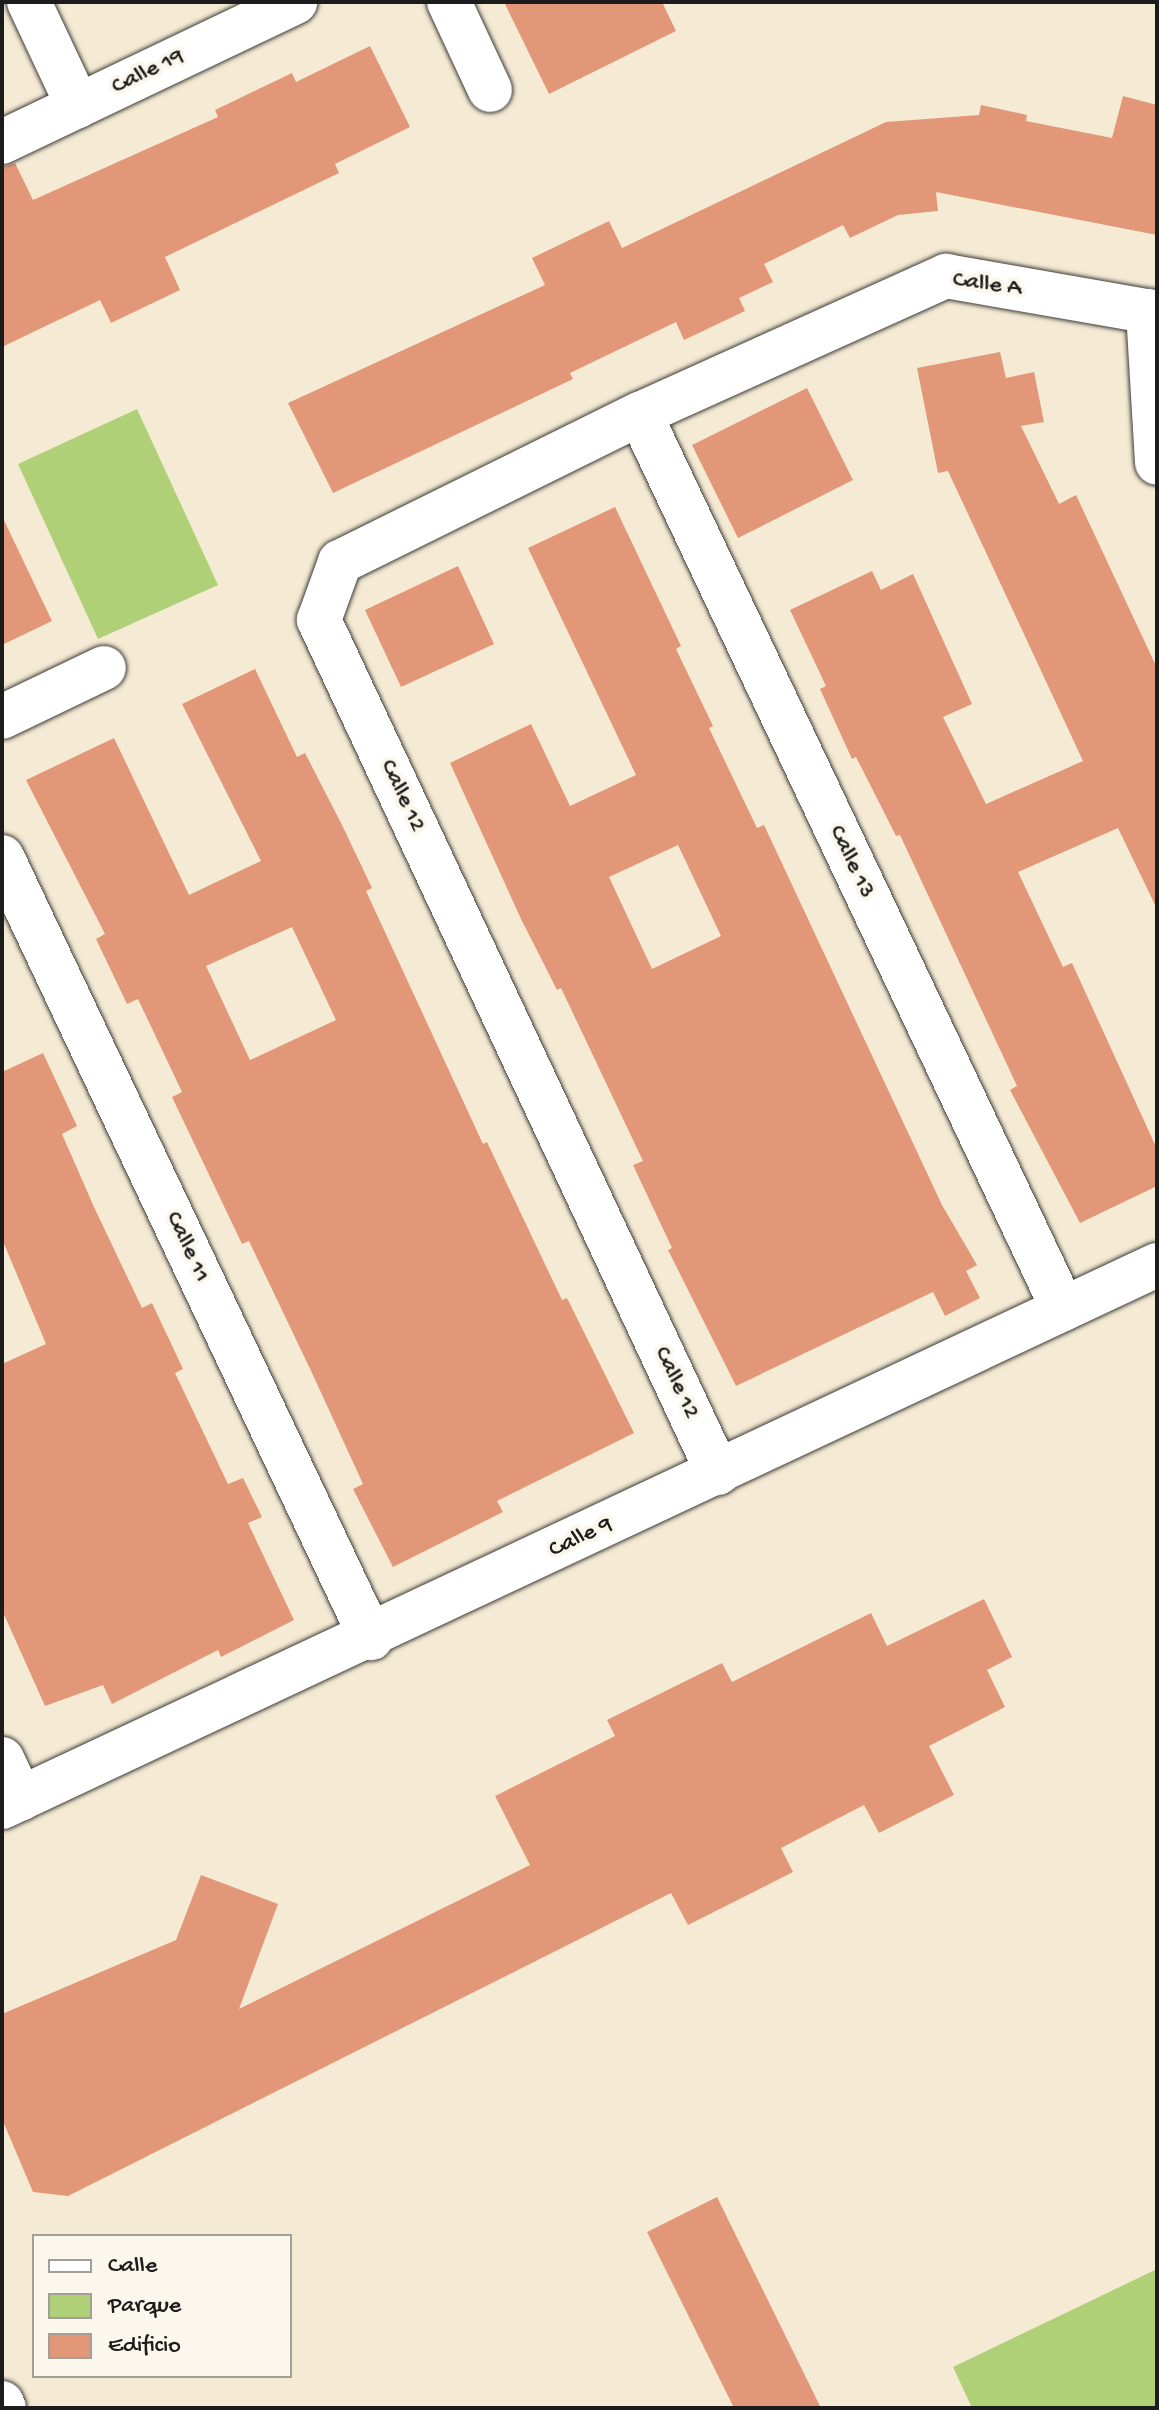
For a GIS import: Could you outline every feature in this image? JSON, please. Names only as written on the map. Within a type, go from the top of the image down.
[{"type":"street","points":[[29,2],[78,106]]},
{"type":"street","name":"Calle 19","points":[[2,142],[295,2]]},
{"type":"street","points":[[449,2],[490,90]]},
{"type":"street","name":"Calle A","points":[[783,350],[946,276],[1152,312]]},
{"type":"street","points":[[1152,312],[1157,463]]},
{"type":"street","name":"Calle 12","points":[[718,1473],[319,620],[340,562],[640,414],[783,350]]},
{"type":"street","name":"Calle 13","points":[[640,414],[1063,1309]]},
{"type":"street","points":[[2,717],[104,668]]},
{"type":"street","name":"Calle 11","points":[[2,857],[371,1638]]},
{"type":"street","name":"Calle 9","points":[[11,1803],[371,1638],[1157,1265]]},
{"type":"street","points":[[2,1759],[11,1803]]},
{"type":"green space","points":[[137,409],[218,585],[98,639],[18,464]]},
{"type":"green space","points":[[1157,2269],[1157,2408],[972,2408],[953,2367]]},
{"type":"building","points":[[504,2],[662,2],[676,31],[549,94]]},
{"type":"building","points":[[370,46],[410,127],[335,164],[339,173],[165,257],[180,290],[111,323],[100,300],[2,347],[2,167],[15,163],[33,200],[218,117],[215,110],[292,73],[296,82]]},
{"type":"building","points":[[1123,96],[1157,105],[1157,235],[936,192],[938,211],[898,215],[850,238],[843,225],[764,264],[773,282],[739,298],[745,311],[684,340],[676,322],[570,373],[573,379],[333,493],[288,403],[545,285],[532,258],[609,221],[622,248],[886,122],[979,115],[981,105],[1027,115],[1026,121],[1112,138]]},
{"type":"building","points":[[1000,352],[1006,378],[1034,372],[1044,422],[1021,426],[1059,504],[1076,495],[1157,668],[1157,909],[1118,828],[1018,872],[1063,967],[1072,963],[1157,1149],[1157,1186],[1080,1223],[1010,1090],[1017,1086],[900,835],[896,836],[856,757],[852,759],[820,689],[826,686],[790,610],[872,571],[881,590],[913,574],[972,704],[943,717],[986,804],[1083,761],[948,471],[938,473],[917,368]]},
{"type":"building","points":[[807,388],[853,480],[738,538],[692,445]]},
{"type":"building","points":[[615,507],[681,646],[676,649],[713,726],[709,728],[757,828],[764,825],[942,1205],[977,1265],[966,1271],[980,1298],[945,1316],[933,1292],[736,1386],[668,1250],[672,1248],[633,1165],[643,1161],[561,988],[557,990],[521,919],[450,763],[531,724],[570,806],[636,775],[528,548]],"holes":[[[678,845],[721,936],[652,969],[609,877]]]},
{"type":"building","points":[[2,516],[52,621],[2,645]]},
{"type":"building","points":[[458,566],[494,644],[401,687],[365,610]]},
{"type":"building","points":[[255,669],[297,757],[305,753],[342,825],[372,888],[366,891],[483,1144],[487,1142],[562,1300],[567,1298],[634,1433],[497,1501],[503,1512],[393,1567],[353,1489],[363,1484],[312,1373],[249,1241],[242,1244],[172,1097],[182,1092],[138,999],[127,1004],[96,939],[105,934],[26,780],[114,738],[189,895],[261,861],[182,704]],"holes":[[[292,927],[336,1020],[250,1060],[206,966]]]},
{"type":"building","points":[[43,1053],[77,1126],[62,1134],[94,1207],[142,1308],[152,1303],[183,1369],[175,1373],[228,1484],[243,1478],[262,1517],[248,1523],[294,1620],[221,1657],[218,1650],[112,1704],[103,1685],[45,1706],[2,1610],[2,1364],[46,1344],[2,1239],[2,1072]]},
{"type":"building","points":[[984,1599],[1012,1657],[987,1670],[1005,1707],[929,1746],[954,1795],[879,1833],[864,1805],[781,1848],[793,1872],[688,1925],[671,1893],[68,2196],[33,2192],[2,2119],[2,2014],[176,1940],[201,1875],[278,1904],[239,2009],[530,1865],[495,1796],[615,1736],[607,1720],[722,1663],[732,1682],[871,1613],[887,1646]]},
{"type":"building","points":[[717,2197],[821,2408],[734,2408],[647,2232]]}]
